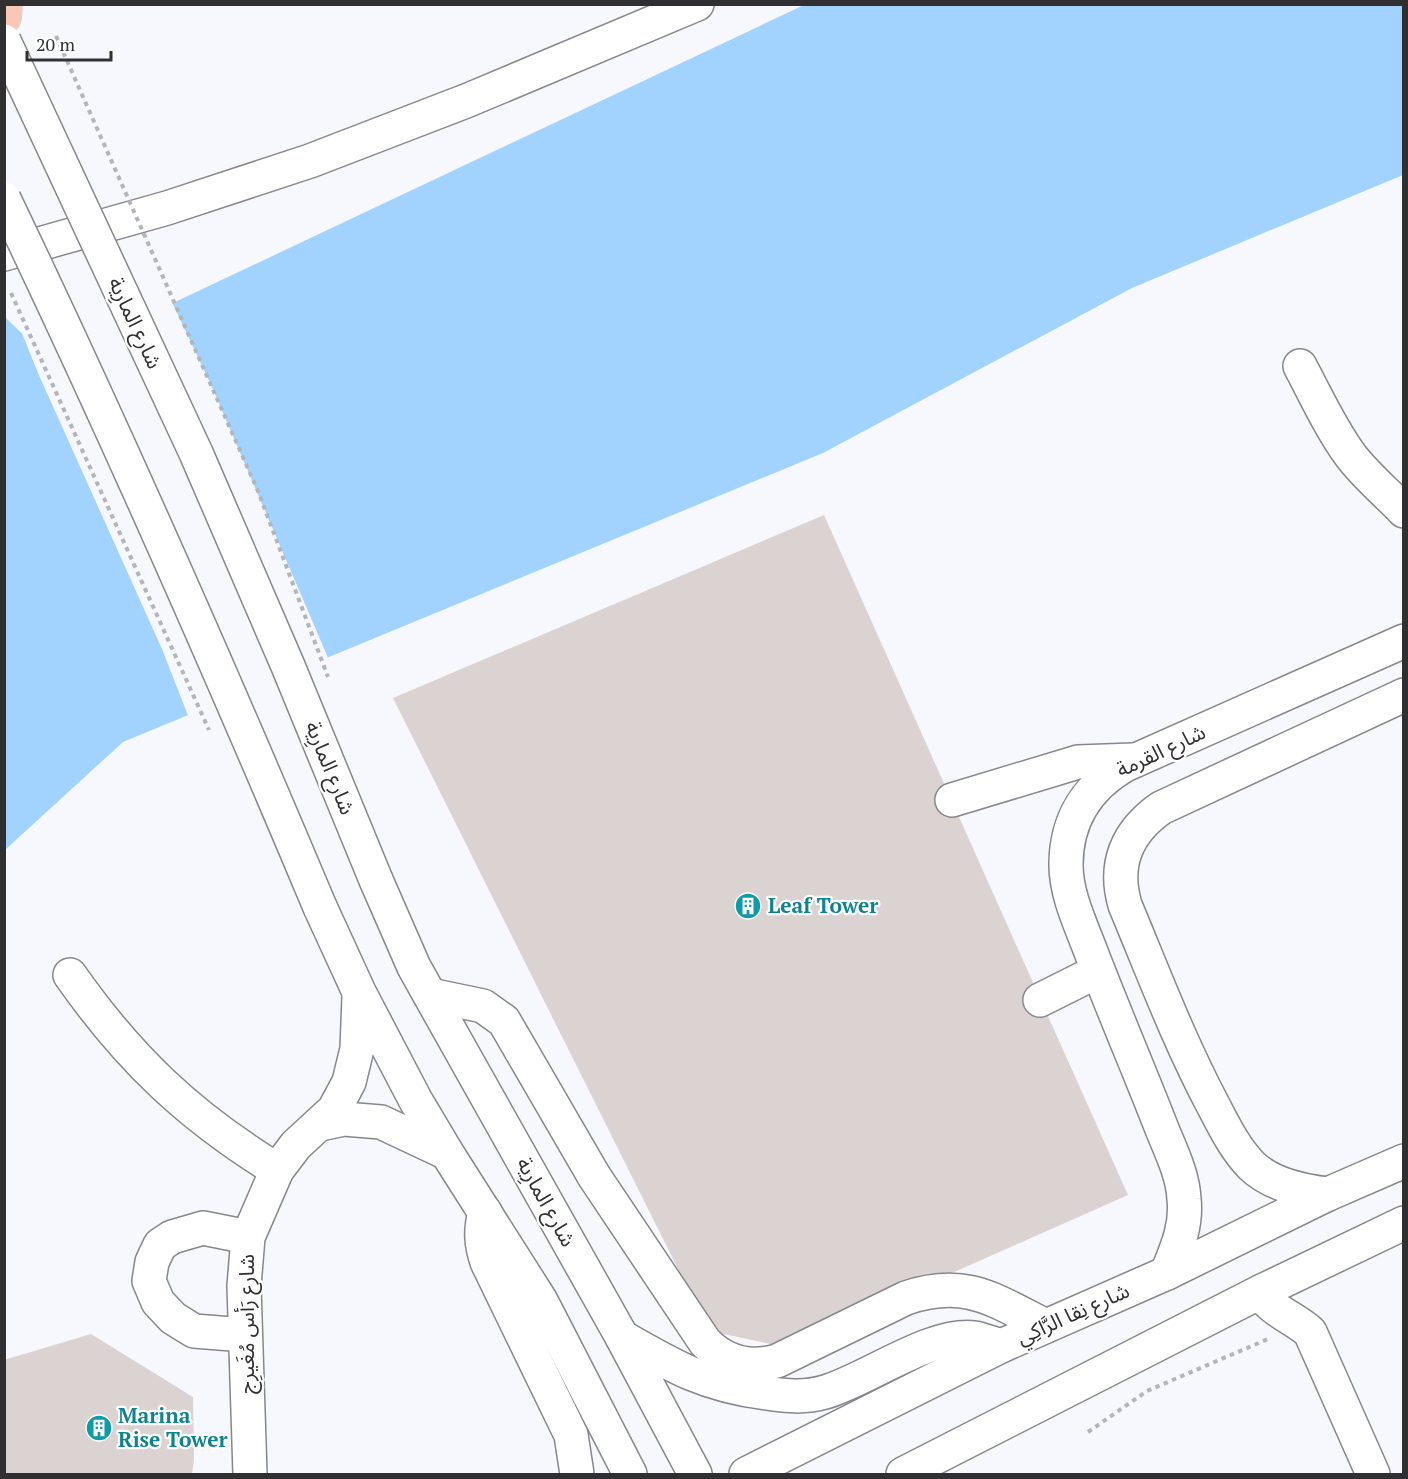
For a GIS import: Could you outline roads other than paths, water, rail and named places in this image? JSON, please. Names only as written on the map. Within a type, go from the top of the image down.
[{"type":"main road","points":[[4,17],[5,4]]},
{"type":"street","points":[[4,254],[167,208],[310,161],[466,101],[697,4]]},
{"type":"street","name":"شارع المارِية","points":[[4,41],[196,453],[288,666],[409,957],[622,1337],[695,1474]]},
{"type":"street","points":[[4,199],[84,366],[160,534],[320,907],[359,992],[411,1092],[447,1154],[541,1301],[630,1474]]},
{"type":"street","points":[[1300,366],[1351,456],[1381,490],[1404,511]]},
{"type":"street","name":"شارع القرمة","points":[[1167,1273],[1182,1235],[1185,1220],[1184,1196],[1179,1173],[1077,915],[1066,867],[1067,847],[1078,812],[1086,797],[1110,774],[1404,641]]},
{"type":"street","points":[[1328,1194],[1282,1185],[1252,1166],[1236,1146],[1186,1052],[1125,905],[1120,889],[1120,873],[1128,842],[1143,823],[1161,808],[1404,695]]},
{"type":"street","points":[[952,800],[1078,762],[1141,759]]},
{"type":"street","points":[[1041,1000],[1098,971]]},
{"type":"street","points":[[70,975],[119,1040],[162,1085],[209,1125],[242,1149],[277,1170]]},
{"type":"street","name":"شارع رَأس مُغَيرِج","points":[[250,1474],[244,1286],[248,1236],[277,1170],[296,1145],[320,1125],[333,1110],[349,1082],[357,1049],[359,992]]},
{"type":"street","points":[[430,994],[483,1006],[504,1021],[594,1176],[705,1342],[723,1358],[745,1365],[777,1361],[906,1298],[923,1292],[940,1290],[957,1290],[983,1295],[1046,1326]]},
{"type":"street","points":[[1150,1099],[1167,1105],[1184,1098],[1192,1083],[1186,1052]]},
{"type":"street","name":"شارع رَأس مُغَيرِج","points":[[320,1125],[344,1119],[381,1122],[447,1154]]},
{"type":"street","name":"شارع نِقا الرَّاكِي","points":[[746,1474],[1001,1346],[1167,1273],[1328,1194],[1404,1161]]},
{"type":"street","points":[[485,1212],[481,1230],[482,1246],[487,1262],[571,1435],[577,1474]]},
{"type":"street","points":[[903,1474],[1260,1292],[1404,1222]]},
{"type":"street","points":[[245,1335],[194,1331],[173,1318],[158,1302],[149,1281],[152,1262],[160,1245],[172,1237],[203,1228],[248,1236]]},
{"type":"street","points":[[1260,1292],[1274,1309],[1310,1332],[1373,1474]]},
{"type":"street","points":[[622,1337],[680,1369],[718,1385],[739,1390],[798,1396],[836,1388],[915,1351],[934,1345],[973,1338],[1001,1346]]},
{"type":"water","points":[[804,5],[1403,5],[1403,175],[1132,288],[823,453],[123,742],[5,850],[5,317],[50,361]]},
{"type":"place","name":"Leaf Tower","points":[[748,906]]},
{"type":"place","name":"Marina Rise Tower","points":[[99,1428]]}]
